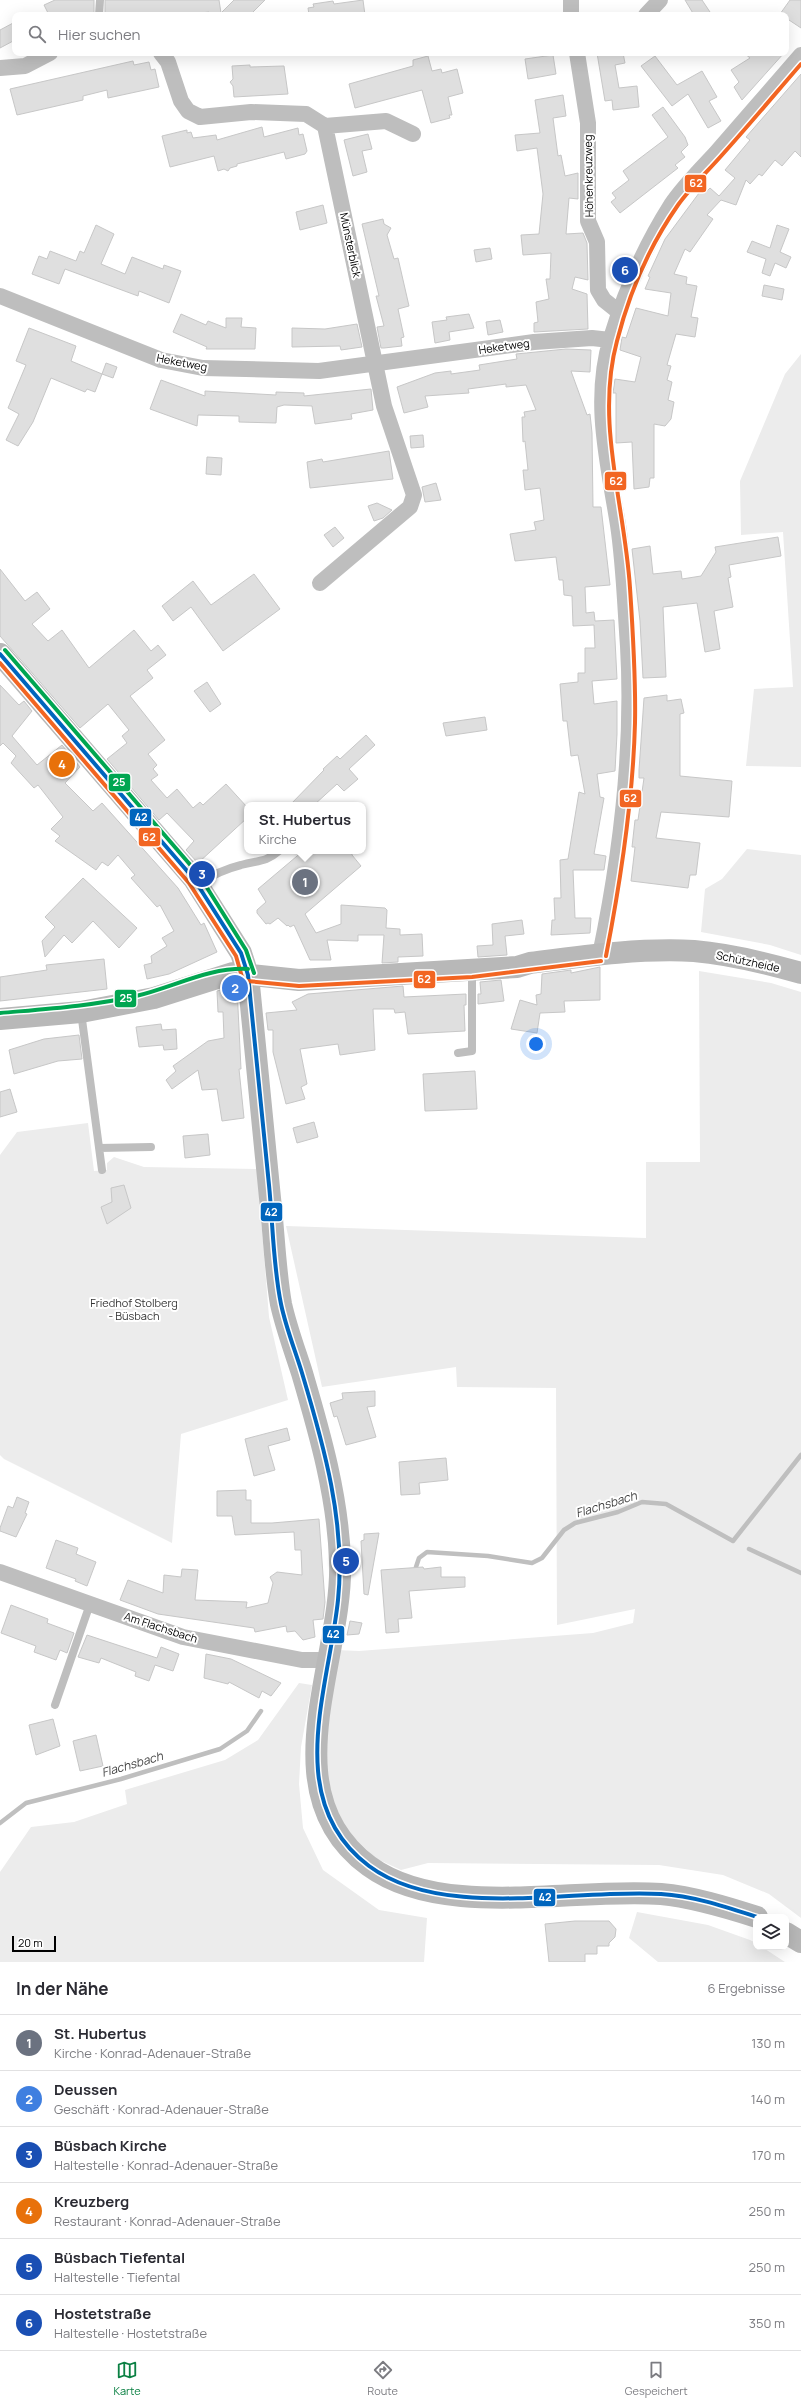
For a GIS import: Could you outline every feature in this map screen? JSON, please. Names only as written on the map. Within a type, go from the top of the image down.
[{"type":"street","points":[[571,0],[571,12]]},
{"type":"street","points":[[649,12],[660,0]]},
{"type":"street","points":[[600,954],[613,895],[620,839],[628,752],[629,708],[628,649],[618,527],[605,448],[601,408],[603,371],[610,340],[619,312],[650,240],[672,203],[801,55]]},
{"type":"street","points":[[0,68],[25,66],[44,56]]},
{"type":"street","points":[[163,56],[168,62],[181,101],[188,111],[200,117],[251,112],[306,114],[324,126],[386,121],[413,134]]},
{"type":"street","name":"Höhenkreuzweg","points":[[578,56],[588,123],[588,220],[597,242],[598,290],[604,300],[619,312]]},
{"type":"street","name":"Münsterblick","points":[[324,126],[376,364]]},
{"type":"street","name":"Heketweg","points":[[0,296],[161,360],[203,368],[319,371],[534,342],[592,338],[610,340]]},
{"type":"street","points":[[320,583],[410,507],[414,495],[384,406],[376,364]]},
{"type":"street","points":[[0,654],[197,885],[241,953],[248,975],[281,1304],[321,1440],[334,1510],[340,1561],[339,1602],[318,1717],[315,1750],[319,1789],[329,1819],[347,1845],[369,1866],[396,1881],[415,1888],[457,1897],[661,1894],[716,1904],[753,1916]]},
{"type":"street","name":"Schützheide","points":[[0,1019],[81,1012],[154,998],[233,973],[299,980],[472,971],[517,967],[530,963],[600,954],[642,951],[694,951],[724,955],[801,973]]},
{"type":"street","name":"Am Flachsbach","points":[[0,1572],[183,1637],[302,1660],[328,1660]]},
{"type":"street","points":[[789,1935],[801,1942]]},
{"type":"lane","points":[[99,12],[100,0]]},
{"type":"lane","points":[[197,885],[212,874],[243,864],[264,861],[274,854]]},
{"type":"lane","points":[[458,1053],[472,1051],[472,971]]},
{"type":"lane","points":[[81,1012],[102,1170]]},
{"type":"lane","points":[[99,1148],[151,1147]]},
{"type":"lane","points":[[54,1705],[90,1604]]},
{"type":"green space","points":[[801,354],[801,767],[746,766],[754,689],[793,687],[783,532],[741,535],[740,481],[785,374]]},
{"type":"green space","points":[[747,849],[801,855],[801,955],[770,945],[701,932],[705,889],[722,879]]},
{"type":"green space","points":[[699,971],[771,983],[801,992],[801,1918],[769,1894],[723,1875],[659,1865],[428,1863],[401,1870],[375,1858],[334,1818],[322,1750],[336,1650],[359,1651],[593,1633],[633,1623],[635,1609],[557,1625],[556,1388],[457,1387],[456,1367],[322,1387],[286,1226],[646,1238],[646,1162],[700,1162]]},
{"type":"green space","name":"Friedhof Stolberg - Büsbach","points":[[88,1123],[94,1171],[107,1170],[107,1163],[114,1157],[144,1167],[257,1169],[269,1317],[288,1400],[181,1434],[172,1543],[4,1459],[0,1455],[0,1155],[17,1132]]},
{"type":"green space","points":[[299,1683],[312,1685],[301,1747],[299,1784],[303,1828],[323,1870],[379,1910],[427,1918],[424,1962],[0,1962],[0,1872],[31,1827],[74,1822],[127,1804],[125,1790],[225,1760],[258,1740]]},
{"type":"green space","points":[[637,1912],[708,1925],[750,1940],[753,1942],[753,1950],[767,1950],[785,1962],[658,1962],[629,1938]]},
{"type":"building","points":[[55,0],[94,0],[94,12],[48,12],[44,5]]},
{"type":"building","points":[[105,0],[219,0],[221,12],[209,12],[105,12]]},
{"type":"building","points":[[234,0],[265,0],[253,12],[222,12]]},
{"type":"building","points":[[363,0],[365,12],[309,12],[308,8],[314,7],[313,4],[333,1],[334,4]]},
{"type":"building","points":[[685,0],[702,0],[710,12],[692,12]]},
{"type":"building","points":[[790,0],[801,0],[801,28],[789,20],[789,12],[781,12]]},
{"type":"building","points":[[12,24],[12,42],[0,48],[0,30]]},
{"type":"building","points":[[428,56],[432,71],[441,69],[442,73],[457,69],[463,93],[448,97],[452,115],[449,115],[450,118],[431,123],[422,90],[355,108],[349,84],[413,66],[413,60]]},
{"type":"building","points":[[553,56],[556,74],[528,79],[525,59]]},
{"type":"building","points":[[598,56],[624,56],[625,63],[615,65],[619,88],[637,86],[639,107],[613,110],[612,100],[605,101]]},
{"type":"building","points":[[655,56],[677,85],[702,71],[717,97],[709,101],[721,121],[708,128],[688,94],[672,106],[641,66]]},
{"type":"building","points":[[748,56],[781,56],[742,100],[734,87],[739,82],[731,70],[750,58]]},
{"type":"building","points":[[133,61],[134,65],[149,62],[151,70],[155,69],[159,87],[108,98],[107,90],[83,96],[83,100],[17,115],[10,89]]},
{"type":"building","points":[[250,65],[250,67],[284,66],[288,94],[234,97],[233,86],[230,82],[233,79],[232,66]]},
{"type":"building","points":[[801,74],[801,157],[795,151],[782,166],[775,160],[762,176],[759,174],[750,184],[746,180],[736,205],[721,200],[707,215],[713,219],[690,252],[685,249],[674,274],[687,277],[686,284],[697,286],[691,317],[698,318],[695,337],[676,334],[667,365],[671,366],[667,380],[672,382],[668,400],[674,402],[671,419],[665,426],[654,424],[654,478],[650,478],[649,487],[634,489],[632,442],[616,443],[616,393],[613,393],[615,379],[635,382],[641,357],[620,350],[622,337],[626,338],[636,308],[668,316],[671,293],[645,289],[650,277],[648,276],[665,239],[702,189],[706,192],[710,188],[719,196],[735,178],[725,170],[750,140],[746,137]]},
{"type":"building","points":[[563,95],[566,116],[553,118],[558,156],[561,155],[565,176],[578,173],[578,199],[569,198],[566,234],[583,233],[587,243],[588,280],[575,277],[572,289],[587,294],[588,329],[534,332],[534,323],[538,322],[536,302],[549,299],[546,279],[550,279],[551,253],[523,255],[521,235],[539,234],[543,194],[537,148],[517,151],[515,135],[540,133],[535,100]]},
{"type":"building","points":[[663,107],[685,137],[688,145],[681,152],[685,157],[675,165],[678,168],[620,213],[611,202],[616,198],[612,193],[629,180],[623,171],[668,137],[652,115]]},
{"type":"building","points":[[262,127],[264,137],[298,128],[299,135],[303,134],[307,151],[305,154],[286,159],[284,152],[237,164],[237,166],[230,168],[228,171],[224,169],[218,171],[214,156],[170,167],[162,136],[187,130],[187,133],[191,132],[193,138],[216,135],[217,140]]},
{"type":"building","points":[[368,134],[372,149],[362,151],[367,172],[353,176],[344,140]]},
{"type":"building","points":[[323,205],[327,223],[300,230],[296,212]]},
{"type":"building","points":[[383,219],[384,224],[391,228],[387,235],[394,259],[398,258],[409,306],[398,309],[404,337],[401,338],[402,346],[381,348],[377,327],[384,326],[376,296],[379,296],[362,224]]},
{"type":"building","points":[[96,225],[114,234],[101,264],[125,274],[132,257],[163,269],[164,265],[181,271],[169,303],[139,291],[138,296],[65,269],[59,284],[32,274],[39,256],[47,259],[50,251],[76,261],[80,251],[84,253]]},
{"type":"building","points":[[777,225],[789,229],[780,252],[791,257],[786,268],[775,263],[770,276],[762,273],[766,259],[747,252],[752,241],[770,248]]},
{"type":"building","points":[[490,248],[492,259],[476,262],[474,250]]},
{"type":"building","points":[[764,285],[784,289],[782,300],[762,296]]},
{"type":"building","points":[[181,314],[206,325],[208,321],[226,328],[226,318],[242,318],[241,327],[256,328],[255,349],[206,349],[207,347],[173,332]]},
{"type":"building","points":[[469,314],[474,328],[449,332],[450,340],[435,343],[432,322],[447,320],[446,317]]},
{"type":"building","points":[[500,320],[503,332],[488,335],[486,322]]},
{"type":"building","points":[[357,324],[362,347],[341,350],[340,346],[292,347],[292,328],[325,329]]},
{"type":"building","points":[[29,328],[76,346],[71,361],[102,374],[95,392],[87,389],[85,392],[51,378],[33,422],[18,446],[6,440],[19,414],[8,408],[26,365],[16,361]]},
{"type":"building","points":[[566,349],[591,350],[590,372],[571,371],[587,415],[590,414],[592,433],[593,507],[601,507],[610,585],[585,587],[586,613],[594,612],[595,621],[614,620],[617,679],[592,681],[594,704],[617,701],[617,734],[615,771],[597,774],[600,797],[604,798],[594,854],[606,856],[604,870],[573,870],[575,918],[591,918],[590,933],[551,935],[552,920],[555,920],[554,898],[561,898],[560,860],[568,859],[579,792],[585,794],[578,755],[571,756],[567,721],[563,721],[560,684],[578,682],[578,673],[585,673],[585,648],[595,648],[594,625],[573,626],[572,596],[564,595],[563,580],[559,580],[556,557],[515,561],[510,534],[536,530],[534,522],[544,520],[540,488],[525,490],[523,470],[528,470],[525,441],[523,442],[522,417],[525,417],[524,412],[536,410],[526,385],[506,387],[506,384],[468,389],[469,393],[425,396],[428,407],[404,413],[397,387],[435,373],[451,371],[451,374],[480,370],[479,365],[517,359],[516,354]]},
{"type":"building","points":[[106,363],[117,367],[113,378],[102,374]]},
{"type":"building","points":[[161,380],[205,396],[205,391],[276,395],[276,392],[304,393],[304,396],[371,389],[373,410],[351,414],[352,419],[315,424],[312,406],[284,405],[277,407],[276,423],[239,422],[239,416],[198,415],[197,426],[150,409]]},
{"type":"building","points":[[423,435],[424,447],[411,448],[410,436]]},
{"type":"building","points":[[389,451],[393,479],[310,488],[307,462],[322,459],[323,462]]},
{"type":"building","points":[[207,457],[222,458],[221,475],[206,474]]},
{"type":"building","points":[[436,483],[441,500],[425,502],[422,487]]},
{"type":"building","points":[[377,503],[392,510],[383,518],[374,521],[368,506]]},
{"type":"building","points":[[335,527],[344,538],[333,547],[324,535]]},
{"type":"building","points":[[778,537],[781,556],[729,565],[731,577],[728,578],[733,607],[714,611],[720,649],[705,652],[697,603],[663,607],[666,677],[643,678],[640,621],[632,549],[650,546],[653,574],[681,571],[682,579],[701,576],[716,552],[715,547]]},
{"type":"building","points":[[0,569],[25,601],[37,592],[50,609],[32,624],[48,641],[62,630],[89,668],[134,630],[151,651],[158,645],[166,655],[147,670],[153,678],[130,696],[165,740],[148,754],[157,765],[153,769],[158,775],[151,780],[167,798],[177,789],[193,808],[200,802],[203,805],[226,784],[244,804],[244,821],[198,863],[186,850],[194,841],[167,813],[159,820],[107,759],[127,743],[122,736],[129,730],[108,704],[80,728],[0,636]]},
{"type":"building","points":[[254,574],[280,609],[223,651],[191,607],[173,621],[162,606],[193,581],[211,605]]},
{"type":"building","points":[[207,682],[221,704],[210,712],[194,691]]},
{"type":"building","points":[[0,685],[19,705],[24,701],[32,711],[12,736],[37,765],[62,745],[80,767],[65,783],[93,811],[102,803],[178,888],[201,925],[204,923],[217,952],[169,974],[147,979],[144,965],[152,963],[151,956],[167,946],[162,938],[174,931],[160,905],[157,907],[131,878],[135,875],[118,855],[108,866],[102,862],[96,870],[55,841],[60,836],[51,829],[63,817],[38,785],[34,788],[11,763],[16,756],[3,743],[0,746]]},
{"type":"building","points":[[667,695],[667,701],[681,699],[684,713],[680,714],[680,776],[732,781],[729,817],[661,812],[656,838],[700,843],[696,875],[690,875],[688,888],[631,881],[635,847],[632,847],[635,820],[638,820],[644,778],[639,778],[639,770],[644,698]]},
{"type":"building","points":[[485,717],[487,730],[446,736],[443,723]]},
{"type":"building","points":[[366,735],[375,745],[349,769],[358,779],[344,791],[337,784],[317,802],[293,802],[337,756],[340,759]]},
{"type":"building","points":[[299,854],[352,854],[361,866],[305,914],[316,933],[341,924],[341,905],[385,908],[387,910],[386,928],[400,929],[400,935],[422,934],[423,956],[398,957],[398,962],[382,963],[384,935],[358,935],[358,941],[327,940],[331,960],[310,960],[294,925],[290,927],[288,925],[287,926],[278,918],[270,924],[266,924],[257,913],[257,910],[266,902],[258,889]]},
{"type":"building","points":[[83,878],[137,928],[119,948],[93,921],[72,943],[64,935],[45,957],[42,941],[55,927],[45,917]]},
{"type":"building","points":[[522,920],[524,934],[505,936],[507,955],[478,957],[477,946],[493,945],[492,924]]},
{"type":"building","points":[[104,959],[107,989],[0,1001],[0,977],[47,970],[46,965]]},
{"type":"building","points":[[600,967],[600,1000],[564,1001],[565,1012],[540,1013],[537,1033],[511,1029],[520,1000],[537,1005],[536,995],[541,994],[542,974],[571,970],[571,973]]},
{"type":"building","points":[[501,980],[504,1001],[478,1004],[478,994],[481,994],[480,982]]},
{"type":"building","points":[[403,986],[404,997],[466,994],[466,1005],[464,1005],[465,1031],[408,1034],[405,1012],[395,1013],[394,1009],[373,1009],[375,1050],[340,1055],[338,1044],[300,1049],[307,1084],[301,1087],[305,1099],[286,1104],[273,1052],[273,1030],[268,1030],[266,1013],[297,1010],[292,1002],[308,994]]},
{"type":"building","points":[[227,988],[237,988],[241,1069],[239,1069],[244,1118],[222,1121],[217,1089],[202,1090],[198,1070],[172,1089],[166,1080],[176,1071],[173,1066],[208,1041],[224,1038],[223,1012],[218,1012],[217,991]]},
{"type":"building","points":[[161,1024],[162,1030],[176,1029],[177,1049],[164,1050],[163,1045],[139,1047],[136,1027]]},
{"type":"building","points":[[79,1035],[82,1059],[58,1061],[14,1074],[9,1050],[44,1039]]},
{"type":"building","points":[[475,1071],[477,1109],[425,1111],[423,1074]]},
{"type":"building","points":[[10,1089],[17,1112],[0,1117],[0,1092]]},
{"type":"building","points":[[314,1122],[318,1137],[297,1143],[293,1128]]},
{"type":"building","points":[[208,1134],[210,1155],[185,1158],[183,1136]]},
{"type":"building","points":[[124,1185],[131,1208],[107,1224],[101,1207],[112,1202],[111,1188]]},
{"type":"building","points":[[375,1391],[375,1406],[367,1407],[376,1437],[346,1445],[337,1416],[334,1417],[330,1403],[343,1399],[342,1393]]},
{"type":"building","points":[[287,1428],[290,1440],[268,1446],[275,1470],[254,1476],[245,1439]]},
{"type":"building","points":[[446,1458],[448,1480],[419,1483],[420,1494],[401,1495],[399,1462]]},
{"type":"building","points":[[246,1490],[246,1500],[251,1500],[251,1523],[272,1523],[319,1519],[325,1602],[323,1619],[313,1620],[315,1637],[303,1640],[295,1631],[287,1632],[286,1626],[255,1632],[254,1628],[158,1614],[120,1600],[128,1580],[163,1593],[164,1575],[181,1577],[182,1569],[198,1570],[195,1600],[247,1602],[246,1608],[268,1603],[273,1583],[270,1577],[277,1572],[302,1575],[301,1550],[295,1550],[294,1532],[235,1535],[232,1516],[217,1516],[217,1491]]},
{"type":"building","points":[[17,1497],[29,1502],[25,1513],[27,1514],[16,1537],[0,1531],[0,1528],[8,1506],[13,1508]]},
{"type":"building","points":[[379,1533],[368,1595],[364,1594],[361,1541],[364,1540],[364,1534]]},
{"type":"building","points":[[56,1540],[78,1548],[76,1554],[96,1562],[87,1586],[75,1581],[76,1579],[46,1568]]},
{"type":"building","points":[[423,1567],[424,1569],[441,1567],[441,1577],[465,1577],[465,1587],[409,1591],[412,1618],[398,1619],[399,1632],[386,1633],[381,1570]]},
{"type":"building","points":[[11,1605],[48,1619],[47,1623],[74,1633],[67,1653],[60,1650],[56,1660],[34,1652],[36,1646],[1,1633]]},
{"type":"building","points":[[350,1621],[362,1623],[359,1634],[347,1635]]},
{"type":"building","points":[[87,1635],[157,1658],[161,1647],[179,1654],[173,1671],[155,1665],[149,1681],[135,1676],[136,1672],[101,1658],[99,1663],[78,1657]]},
{"type":"building","points":[[206,1654],[231,1659],[281,1683],[271,1696],[262,1691],[259,1698],[229,1682],[228,1684],[204,1678]]},
{"type":"building","points":[[53,1719],[60,1746],[36,1755],[29,1725]]},
{"type":"building","points":[[96,1735],[103,1766],[80,1771],[73,1741]]},
{"type":"building","points":[[575,1921],[609,1921],[616,1929],[615,1937],[609,1943],[609,1946],[597,1946],[597,1954],[585,1954],[585,1962],[549,1962],[545,1924]]},
{"type":"waterway","name":"Flachsbach","points":[[416,1567],[419,1558],[427,1552],[488,1556],[532,1563],[542,1558],[564,1530],[575,1523],[618,1512],[642,1502],[666,1504],[733,1541],[801,1455]]},
{"type":"waterway","points":[[749,1549],[801,1573]]},
{"type":"waterway","name":"Flachsbach","points":[[0,1823],[26,1803],[121,1779],[220,1749],[247,1731],[261,1711]]},
{"type":"transit line","name":"62","points":[[606,956],[617,898],[629,811],[635,723],[635,672],[630,588],[610,433],[609,402],[611,372],[617,341],[634,288],[650,253],[668,220],[694,186],[801,64]]},
{"type":"transit line","name":"25","points":[[5,650],[199,875],[246,950],[254,973]]},
{"type":"transit line","name":"42","points":[[0,654],[194,879],[241,953],[248,975],[278,1289],[285,1322],[302,1373],[318,1429],[336,1514],[340,1571],[338,1600],[321,1706],[318,1742],[319,1776],[326,1809],[342,1840],[369,1866],[399,1883],[434,1893],[471,1897],[510,1898],[627,1893],[661,1894],[686,1897],[753,1916]]},
{"type":"transit line","name":"62","points":[[0,663],[189,883],[236,956],[242,977]]},
{"type":"transit line","name":"62","points":[[247,981],[299,986],[472,977],[601,961]]},
{"type":"transit line","name":"25","points":[[0,1013],[68,1007],[103,1002],[136,996],[205,974],[234,969],[248,969]]},
{"type":"place","name":"Hostetstraße","points":[[625,270]]},
{"type":"place","name":"Kreuzberg","points":[[62,764]]},
{"type":"place","name":"Büsbach Kirche","points":[[202,874]]},
{"type":"place","name":"St. Hubertus","points":[[305,882]]},
{"type":"place","name":"Deussen","points":[[235,988]]},
{"type":"place","name":"Büsbach Tiefental","points":[[346,1561]]}]
